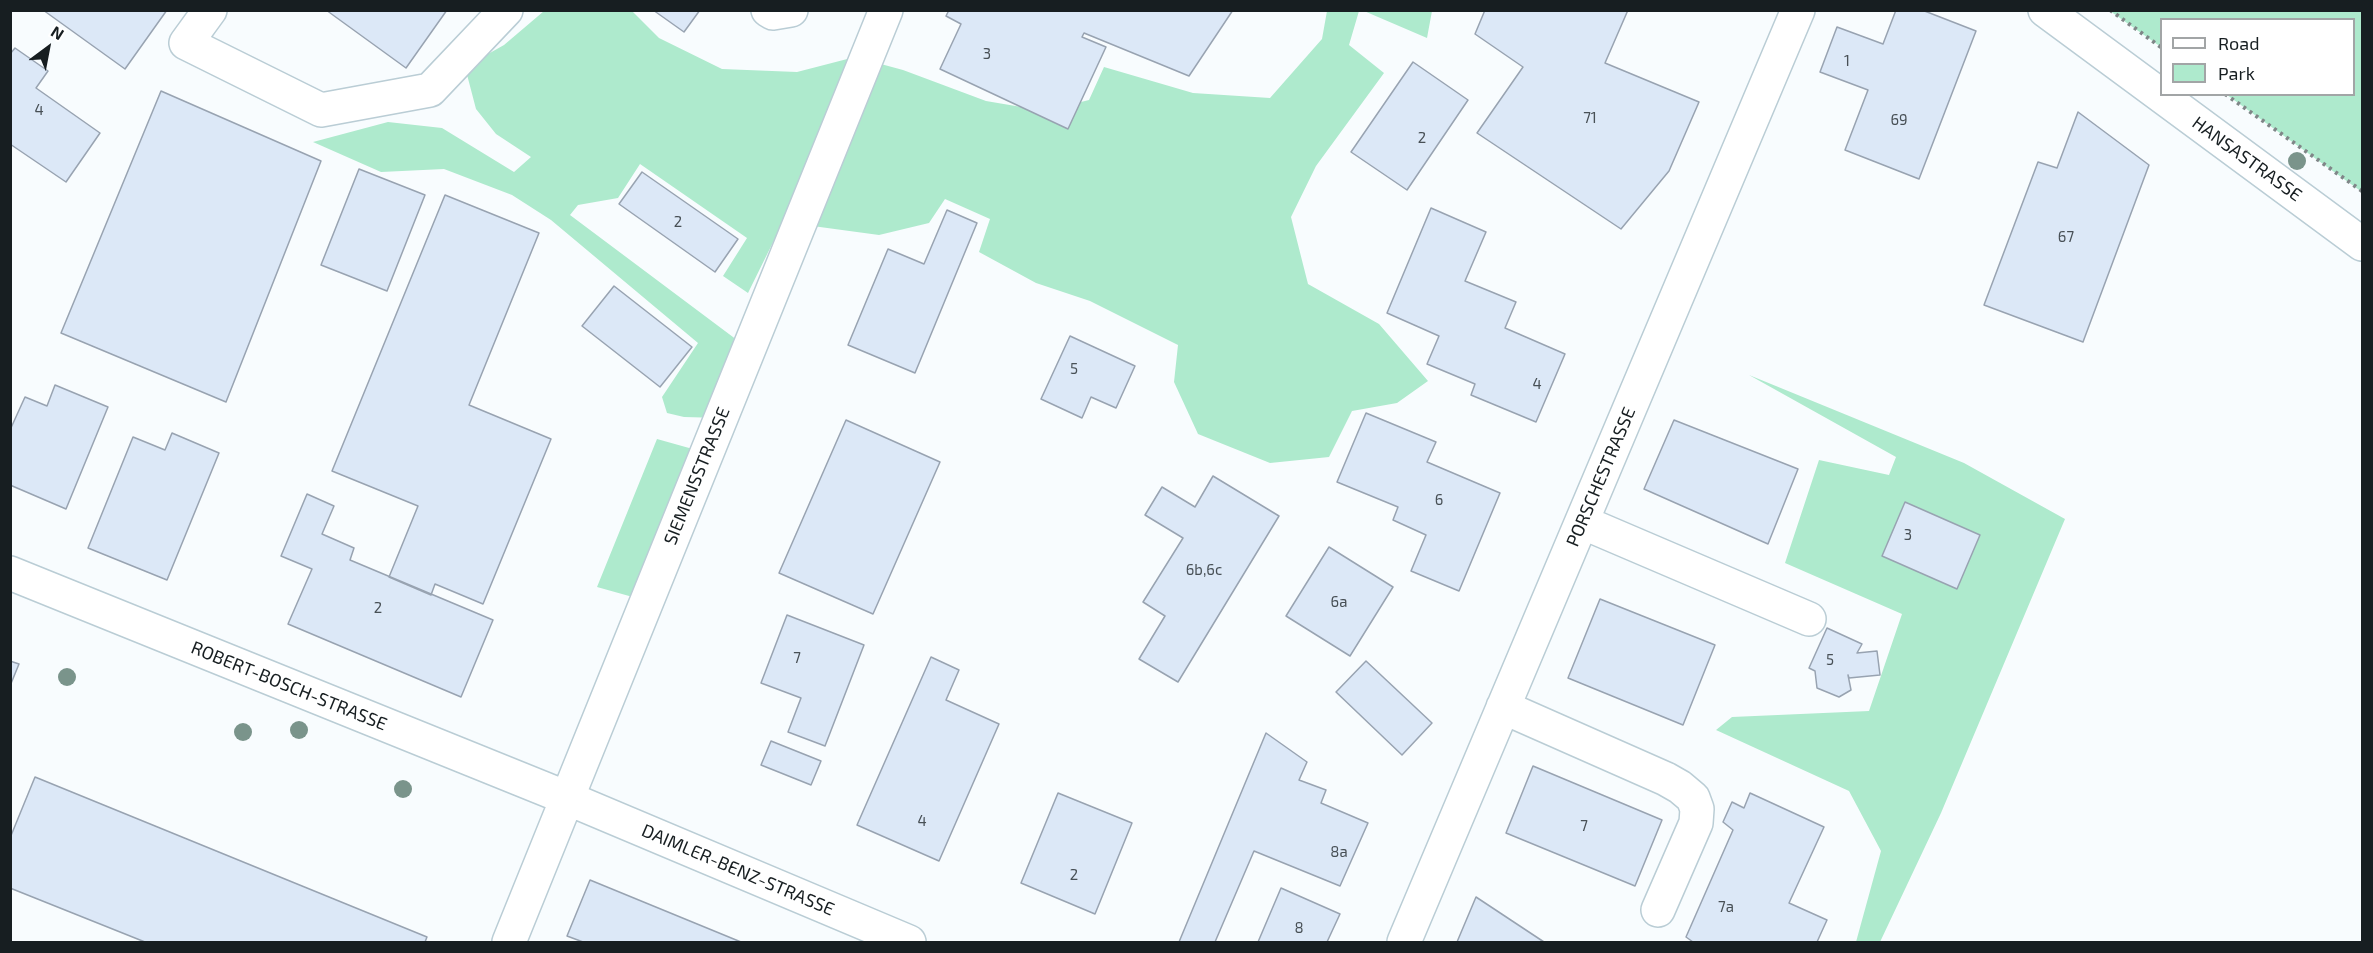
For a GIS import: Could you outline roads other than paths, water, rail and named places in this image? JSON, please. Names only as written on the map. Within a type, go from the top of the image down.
[{"type":"street","points":[[210,10],[186,43],[321,110],[430,90],[506,10]]},
{"type":"street","points":[[768,10],[773,13],[791,10]]},
{"type":"street","name":"SIEMENSSTRASSE","points":[[509,942],[886,10]]},
{"type":"street","name":"PORSCHESTRASSE","points":[[1404,942],[1798,10]]},
{"type":"street","name":"HANSASTRASSE","points":[[2045,10],[2160,95]]},
{"type":"street","name":"HANSASTRASSE","points":[[2162,96],[2362,244]]},
{"type":"street","points":[[1582,522],[1809,619]]},
{"type":"street","name":"ROBERT-BOSCH-STRASSE","points":[[10,573],[567,798]]},
{"type":"street","points":[[1503,707],[1666,779],[1693,798],[1697,809],[1696,823],[1658,909]]},
{"type":"street","name":"DAIMLER-BENZ-STRASSE","points":[[567,798],[909,942]]}]
